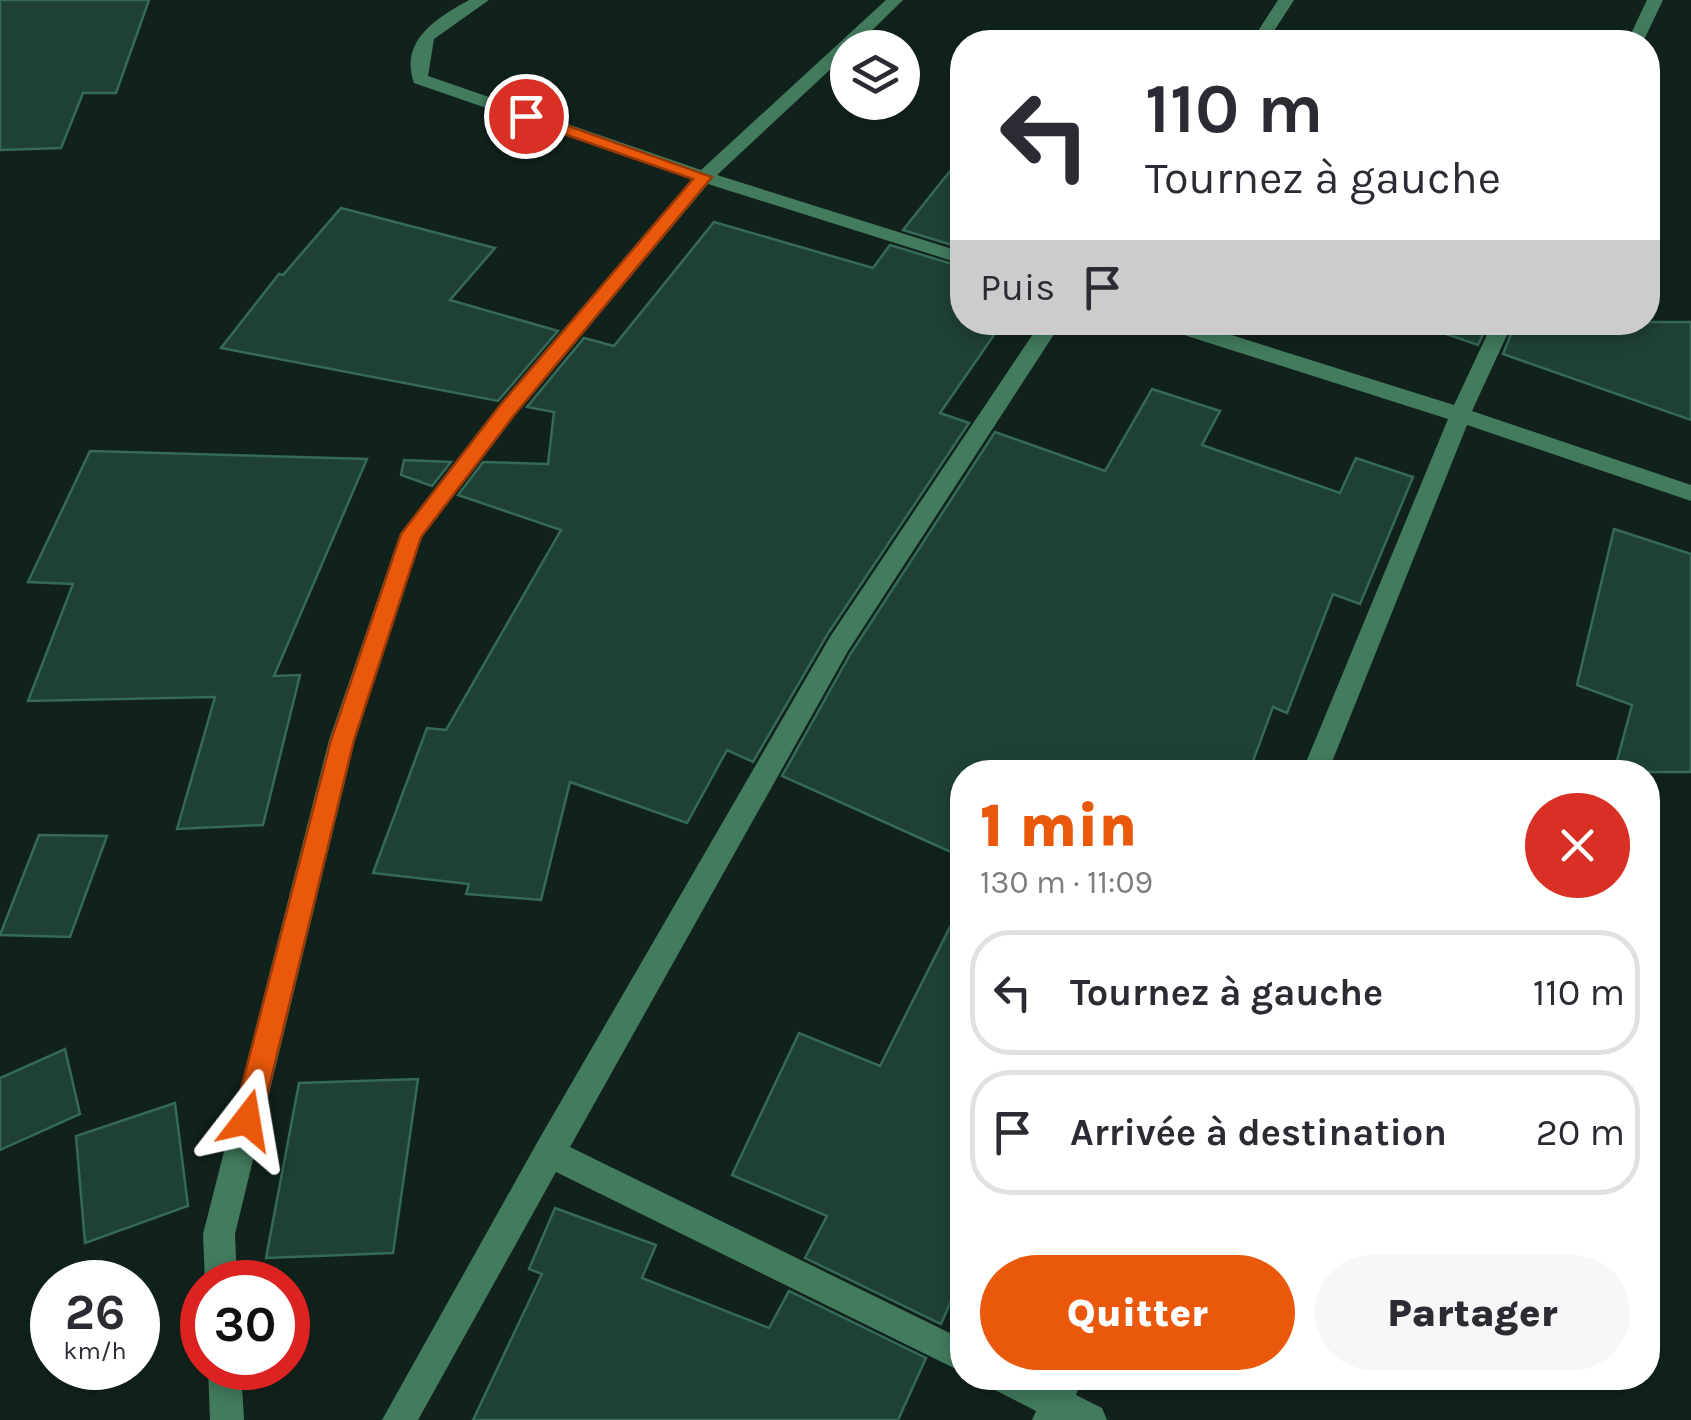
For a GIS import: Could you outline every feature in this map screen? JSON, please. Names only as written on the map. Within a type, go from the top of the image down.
[{"type":"street","points":[[481,0],[433,28],[417,54],[420,79],[704,177],[950,254]]},
{"type":"street","points":[[220,1260],[218,1234],[342,740],[411,534],[508,409],[704,177],[895,0]]},
{"type":"street","points":[[1266,30],[1286,0]]},
{"type":"street","points":[[1641,30],[1655,0]]},
{"type":"street","points":[[399,1420],[838,644],[1043,335]]},
{"type":"street","points":[[1207,335],[1691,494]]},
{"type":"street","points":[[1320,760],[1460,415],[1498,335]]},
{"type":"street","points":[[549,1152],[950,1350]]},
{"type":"street","points":[[226,1390],[227,1420]]},
{"type":"street","points":[[1057,1400],[1090,1420]]},
{"type":"building","points":[[0,0],[149,0],[116,93],[83,93],[61,148],[0,150]]},
{"type":"building","points":[[950,171],[950,244],[903,230]]},
{"type":"building","points":[[341,208],[495,248],[450,300],[558,331],[498,401],[221,348],[279,274],[283,275]]},
{"type":"building","points":[[714,222],[873,268],[890,245],[950,263],[950,335],[994,335],[940,413],[969,423],[827,635],[753,762],[727,750],[687,823],[570,782],[541,900],[466,894],[469,884],[373,873],[427,728],[446,730],[561,530],[458,495],[483,462],[548,464],[554,412],[527,407],[584,338],[614,346]]},
{"type":"building","points":[[1660,322],[1691,322],[1691,420],[1503,354],[1511,335],[1660,335]]},
{"type":"building","points":[[1449,335],[1483,335],[1478,345]]},
{"type":"building","points":[[1152,389],[1220,411],[1202,445],[1340,493],[1356,458],[1413,477],[1360,604],[1333,594],[1287,713],[1273,707],[1253,760],[950,760],[950,852],[782,776],[851,653],[995,432],[1105,471]]},
{"type":"building","points":[[90,451],[367,459],[274,676],[300,675],[263,825],[177,829],[215,697],[28,701],[73,584],[28,582]]},
{"type":"building","points":[[404,460],[451,462],[432,486],[401,475]]},
{"type":"building","points":[[1614,529],[1691,554],[1691,772],[1660,772],[1660,760],[1617,760],[1632,705],[1577,685]]},
{"type":"building","points":[[39,835],[107,836],[70,937],[0,935]]},
{"type":"building","points":[[950,927],[950,1303],[941,1324],[805,1258],[827,1216],[732,1175],[799,1033],[880,1066]]},
{"type":"building","points":[[65,1049],[80,1114],[0,1150],[0,1078]]},
{"type":"building","points":[[418,1079],[393,1253],[266,1258],[299,1083]]},
{"type":"building","points":[[175,1103],[188,1206],[85,1243],[76,1136]]},
{"type":"building","points":[[555,1208],[656,1245],[642,1278],[769,1328],[789,1291],[926,1358],[898,1420],[473,1420],[542,1274],[529,1269]]},
{"type":"route","points":[[247,1120],[342,740],[411,534],[508,409],[704,177],[526,116]]}]
